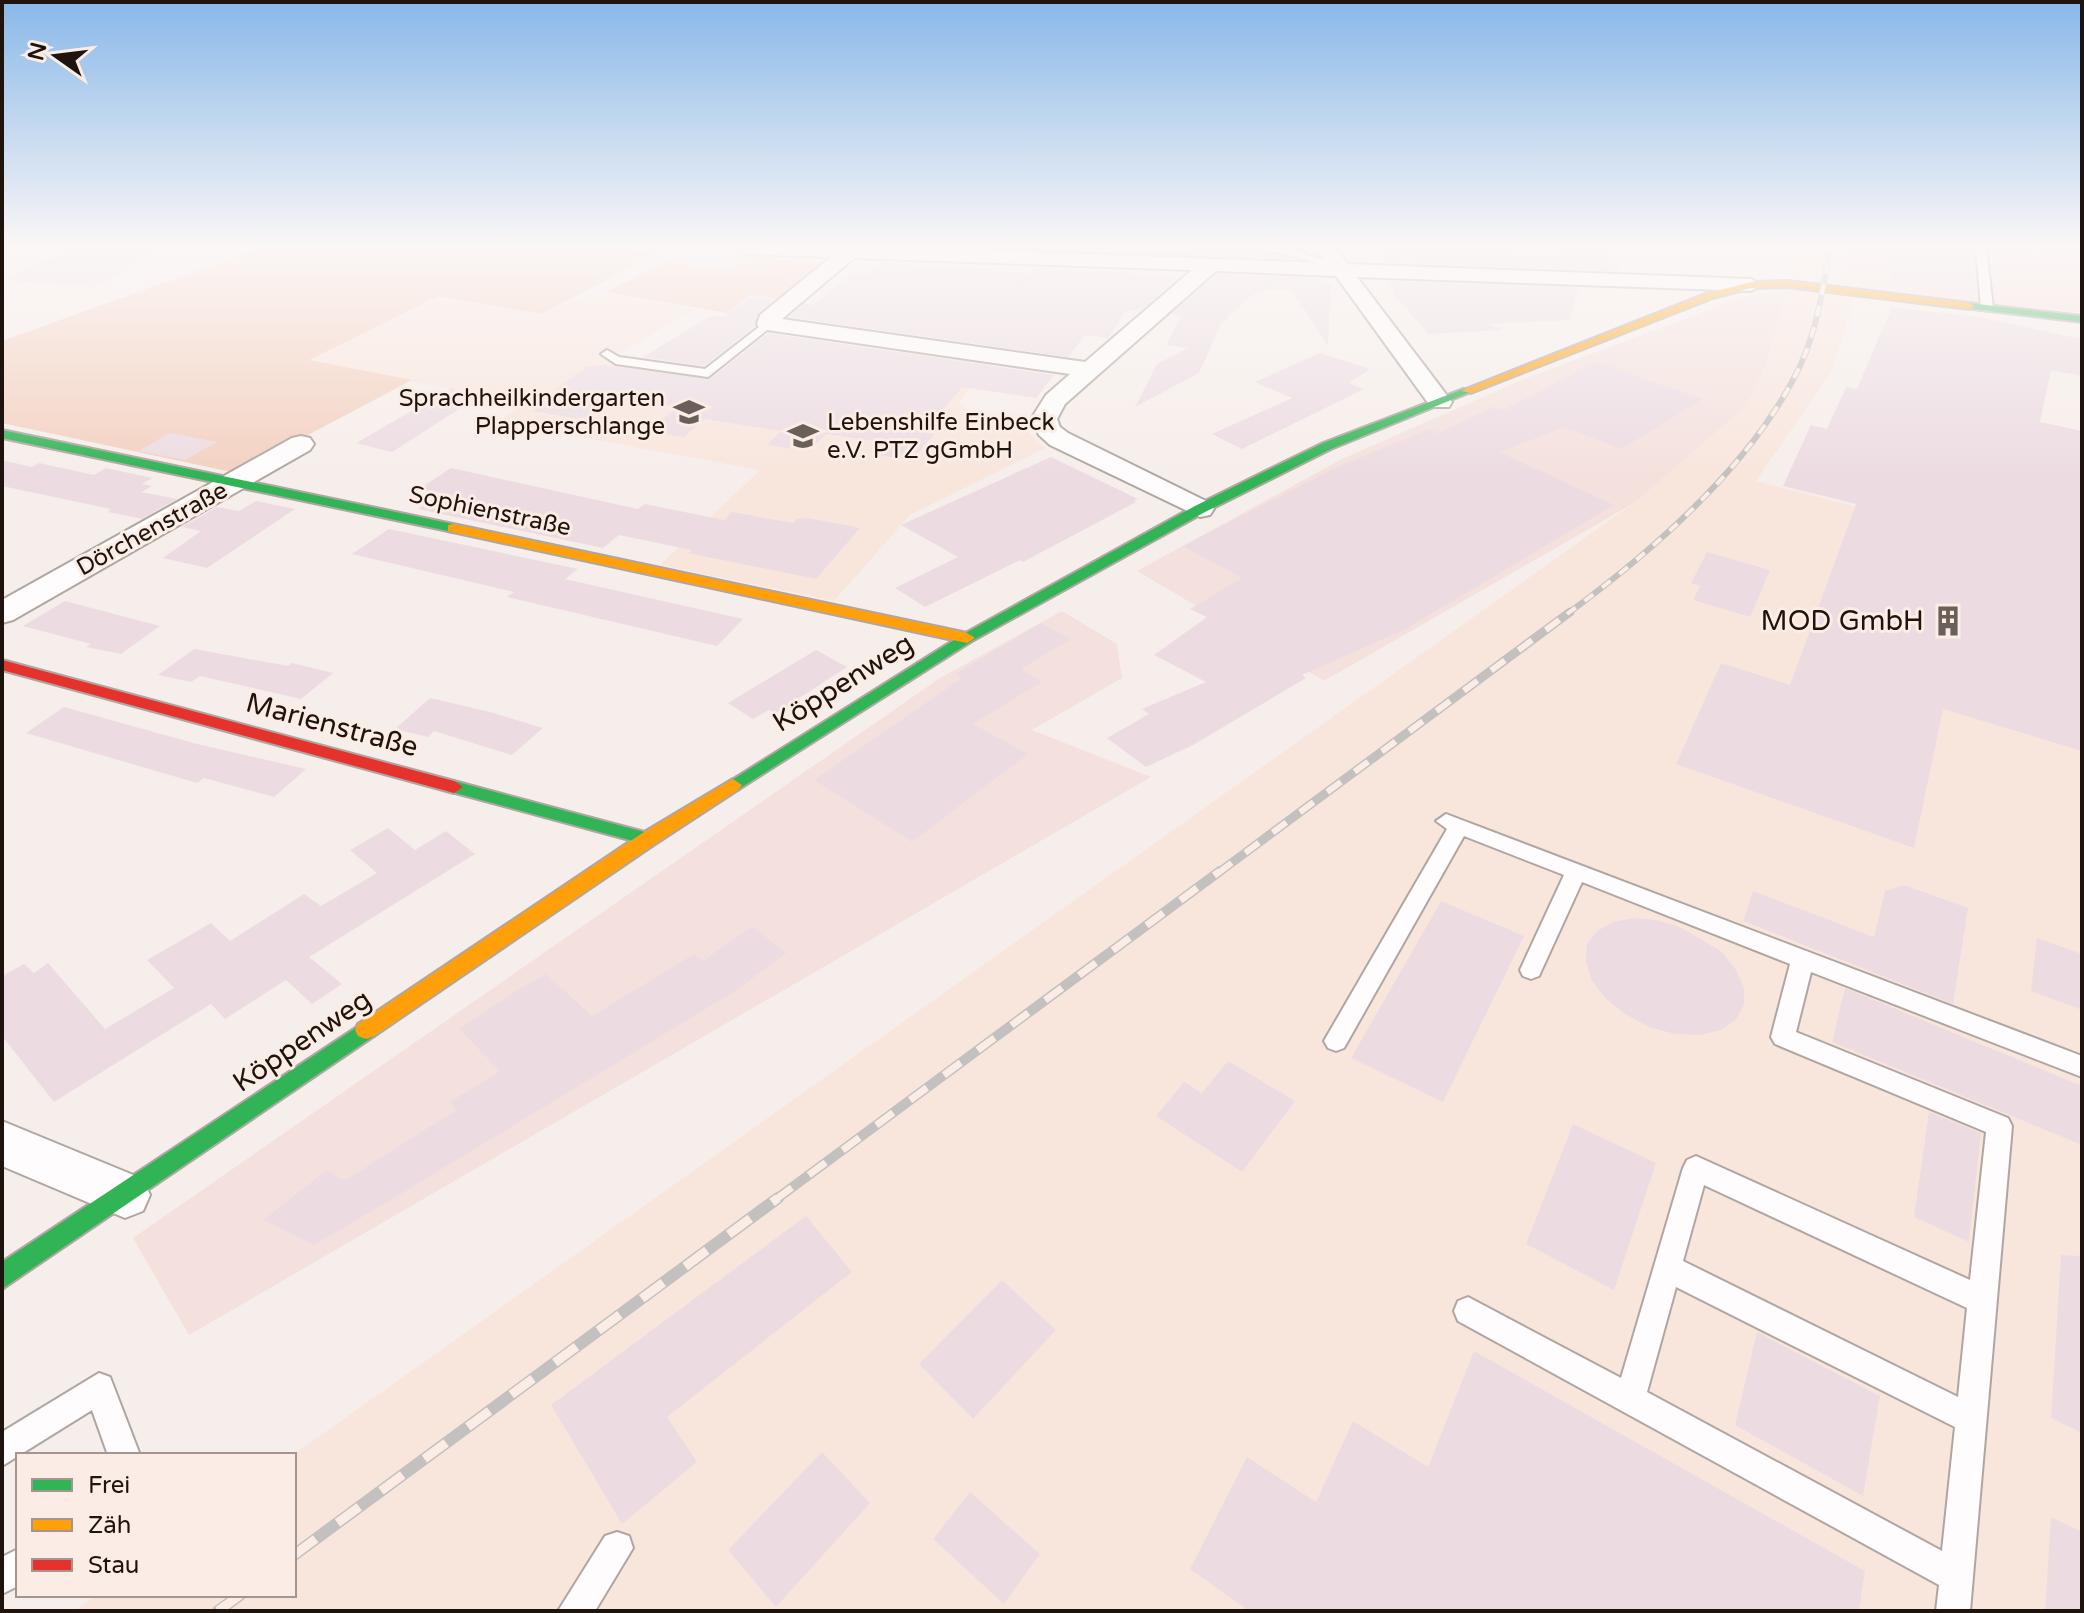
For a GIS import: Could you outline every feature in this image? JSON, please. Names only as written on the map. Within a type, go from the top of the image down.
[{"type":"street","points":[[1144,323],[1048,408],[1044,419],[1048,430],[1059,439],[1200,509]]},
{"type":"street","points":[[1381,323],[1440,402]]},
{"type":"street","name":"Köppenweg","points":[[2,1277],[648,839],[967,638],[1200,509],[1327,446],[1640,323]]},
{"type":"street","points":[[768,324],[1090,370]]},
{"type":"street","name":"Sophienstraße","points":[[2,434],[967,638]]},
{"type":"street","name":"Dörchenstraße","points":[[2,613],[301,444]]},
{"type":"street","name":"Marienstraße","points":[[2,665],[648,839]]},
{"type":"street","points":[[2,1143],[125,1195]]},
{"type":"lane","points":[[607,354],[616,360],[708,373],[768,324]]},
{"type":"lane","points":[[1336,1041],[1452,824],[2082,1067]]},
{"type":"lane","points":[[1531,970],[1576,872]]},
{"type":"lane","points":[[1803,959],[1783,1037],[1999,1126],[1953,1611]]},
{"type":"lane","points":[[1630,1399],[1696,1168],[1982,1300]]},
{"type":"lane","points":[[1667,1268],[1971,1419]]},
{"type":"lane","points":[[1468,1311],[1956,1576]]},
{"type":"lane","points":[[2,1450],[99,1388],[123,1453]]},
{"type":"lane","points":[[575,1611],[617,1548]]},
{"type":"shaded area","points":[[51,323],[383,323],[309,360],[412,380],[236,473],[2,423],[2,341]]},
{"type":"shaded area","name":"Lebenshilfe Einbeck e.V. PTZ gGmbH","points":[[382,323],[670,323],[617,354],[847,387],[885,350],[993,364],[959,402],[974,416],[1020,424],[1045,448],[910,515],[834,601],[660,565],[760,470],[498,422],[522,404],[307,360]]},
{"type":"shaded area","points":[[1673,323],[1777,323],[1765,366],[1747,405],[1634,503],[1324,681],[1137,571],[1340,460],[1524,379]]},
{"type":"shaded area","points":[[1763,323],[1847,323],[1831,372],[1756,481],[2082,565],[2082,1611],[74,1611],[94,1597],[296,1597],[296,1453],[1634,503]]},
{"type":"shaded area","points":[[1062,611],[1117,644],[1122,678],[1032,730],[1151,777],[189,1335],[133,1238],[940,678]]},
{"type":"building","points":[[698,323],[756,323],[704,366],[643,357]]},
{"type":"building","points":[[833,323],[1118,323],[1108,338],[1085,335],[1068,357]]},
{"type":"building","points":[[1177,323],[1223,323],[1199,373],[1135,407],[1157,364],[1188,348],[1166,345]]},
{"type":"building","points":[[1313,323],[1329,323],[1328,346]]},
{"type":"building","points":[[1419,323],[1502,323],[1487,324],[1503,330],[1429,334]]},
{"type":"building","points":[[1885,323],[2008,323],[2082,339],[2082,376],[2051,370],[2040,422],[2082,431],[2082,751],[1943,709],[1914,848],[1676,764],[1721,663],[1790,685],[1856,504],[1783,486],[1811,425],[1827,429],[1846,387],[1857,389]]},
{"type":"building","points":[[768,333],[1054,375],[1036,398],[962,387],[924,433],[934,434],[912,460],[877,455],[888,443],[826,434],[809,451],[767,445],[781,431],[704,419],[684,437],[648,431],[675,409],[609,399],[586,417],[578,419],[533,411],[561,391],[555,390],[586,367],[601,365],[710,379]]},
{"type":"building","points":[[1320,353],[1370,369],[1349,383],[1364,389],[1242,449],[1212,434],[1292,398],[1255,382]]},
{"type":"building","points":[[1596,362],[1703,399],[1621,449],[1565,427],[1499,452],[1614,505],[1404,630],[1302,675],[1306,678],[1193,745],[1146,767],[1107,738],[1149,714],[1142,709],[1206,682],[1154,655],[1207,617],[1190,609],[1242,578],[1183,546],[1339,466],[1430,429],[1438,433],[1493,407],[1503,410]]},
{"type":"building","points":[[453,387],[464,406],[392,452],[356,443]]},
{"type":"building","points":[[170,433],[217,442],[185,460],[139,451]]},
{"type":"building","points":[[1051,457],[1138,499],[1023,562],[1020,560],[925,607],[895,588],[958,557],[901,525]]},
{"type":"building","points":[[2,460],[32,467],[39,463],[94,475],[106,468],[152,478],[142,484],[152,486],[141,492],[177,499],[142,519],[108,512],[111,509],[2,486]]},
{"type":"building","points":[[451,468],[638,509],[645,504],[724,520],[732,512],[793,523],[797,519],[808,518],[860,528],[816,579],[688,553],[692,550],[619,535],[603,548],[418,509],[441,493],[419,489]]},
{"type":"building","points":[[256,501],[295,509],[207,568],[163,558],[201,531],[182,527],[217,507],[239,511]]},
{"type":"building","points":[[389,529],[578,569],[565,579],[743,619],[717,646],[507,597],[514,592],[352,554]]},
{"type":"building","points":[[1707,552],[1770,570],[1750,617],[1693,600],[1700,586],[1691,583]]},
{"type":"building","points":[[65,601],[160,626],[121,654],[86,647],[91,644],[23,626]]},
{"type":"building","points":[[1041,623],[1071,639],[1021,669],[1042,682],[973,724],[1028,754],[912,842],[814,780],[962,678],[955,674]]},
{"type":"building","points":[[194,649],[288,666],[292,663],[333,673],[301,699],[200,676],[191,682],[158,675]]},
{"type":"building","points":[[816,650],[847,667],[775,714],[769,710],[753,719],[728,703]]},
{"type":"building","points":[[430,698],[543,728],[512,755],[434,731],[428,737],[395,729]]},
{"type":"building","points":[[64,707],[197,744],[306,769],[274,797],[204,778],[197,783],[26,733]]},
{"type":"building","points":[[388,828],[415,850],[446,831],[475,854],[309,957],[342,984],[312,1004],[286,980],[225,1019],[211,1004],[54,1102],[2,1036],[2,976],[24,964],[34,973],[48,963],[105,1029],[174,988],[147,960],[211,923],[230,941],[304,894],[321,906],[377,873],[350,850]]},
{"type":"building","points":[[1904,885],[1968,908],[1953,1004],[1743,921],[1753,891],[1874,937],[1885,891]]},
{"type":"building","points":[[1441,901],[1524,936],[1443,1102],[1351,1058]]},
{"type":"building","points":[[1633,918],[1680,927],[1722,952],[1736,970],[1744,988],[1744,1005],[1736,1020],[1721,1030],[1700,1035],[1675,1034],[1649,1027],[1605,998],[1591,979],[1586,961],[1587,944],[1597,931],[1613,922]]},
{"type":"building","points":[[752,926],[786,953],[737,990],[394,1198],[314,1245],[263,1220],[327,1170],[344,1181],[456,1110],[450,1102],[500,1071],[459,1029],[514,992],[546,974],[592,1016],[694,954],[703,961]]},
{"type":"building","points":[[2037,938],[2082,954],[2082,1010],[2031,991]]},
{"type":"building","points":[[1845,988],[2082,1086],[2082,1145],[1832,1042]]},
{"type":"building","points":[[1228,1061],[1295,1101],[1242,1172],[1156,1116],[1184,1082],[1202,1093]]},
{"type":"building","points":[[1929,1112],[1981,1133],[1969,1242],[1914,1217]]},
{"type":"building","points":[[1573,1124],[1656,1163],[1614,1290],[1526,1244]]},
{"type":"building","points":[[806,1216],[852,1272],[667,1417],[697,1462],[622,1524],[551,1405]]},
{"type":"building","points":[[2061,1255],[2082,1256],[2082,1433],[2051,1418]]},
{"type":"building","points":[[1002,1280],[1056,1330],[973,1419],[919,1364]]},
{"type":"building","points":[[1757,1332],[1880,1396],[1863,1496],[1735,1425]]},
{"type":"building","points":[[1474,1351],[1865,1571],[1859,1611],[1249,1611],[1190,1569],[1247,1457],[1316,1502],[1353,1421],[1428,1467]]},
{"type":"building","points":[[822,1452],[870,1503],[776,1607],[728,1550]]},
{"type":"building","points":[[970,1492],[1040,1554],[1004,1604],[933,1539]]},
{"type":"building","points":[[2051,1517],[2082,1532],[2082,1611],[2045,1611]]},
{"type":"railway","points":[[1567,614],[1666,534],[1728,471],[1756,438],[1780,402],[1800,366],[1815,323]]},
{"type":"railway","points":[[1218,873],[1570,612]]},
{"type":"railway","points":[[775,1200],[1220,871]]},
{"type":"railway","points":[[296,1554],[778,1198]]},
{"type":"railway","points":[[218,1611],[237,1597]]},
{"type":"traffic: fast","points":[[733,785],[967,638],[1200,509],[1327,446],[1467,391]]},
{"type":"traffic: fast","points":[[2,434],[453,528]]},
{"type":"traffic: fast","points":[[454,787],[648,839]]},
{"type":"traffic: fast","points":[[2,1277],[366,1030]]},
{"type":"traffic: slow","points":[[1467,391],[1640,323]]},
{"type":"traffic: slow","points":[[453,528],[967,638]]},
{"type":"traffic: slow","points":[[366,1030],[733,785]]},
{"type":"traffic: jam","points":[[2,665],[454,787]]},
{"type":"place","name":"Sprachheilkindergarten Plapperschlange","points":[[689,412]]},
{"type":"place","name":"Lebenshilfe Einbeck e.V. PTZ gGmbH","points":[[803,436]]},
{"type":"place","name":"MOD GmbH","points":[[1948,621]]}]
